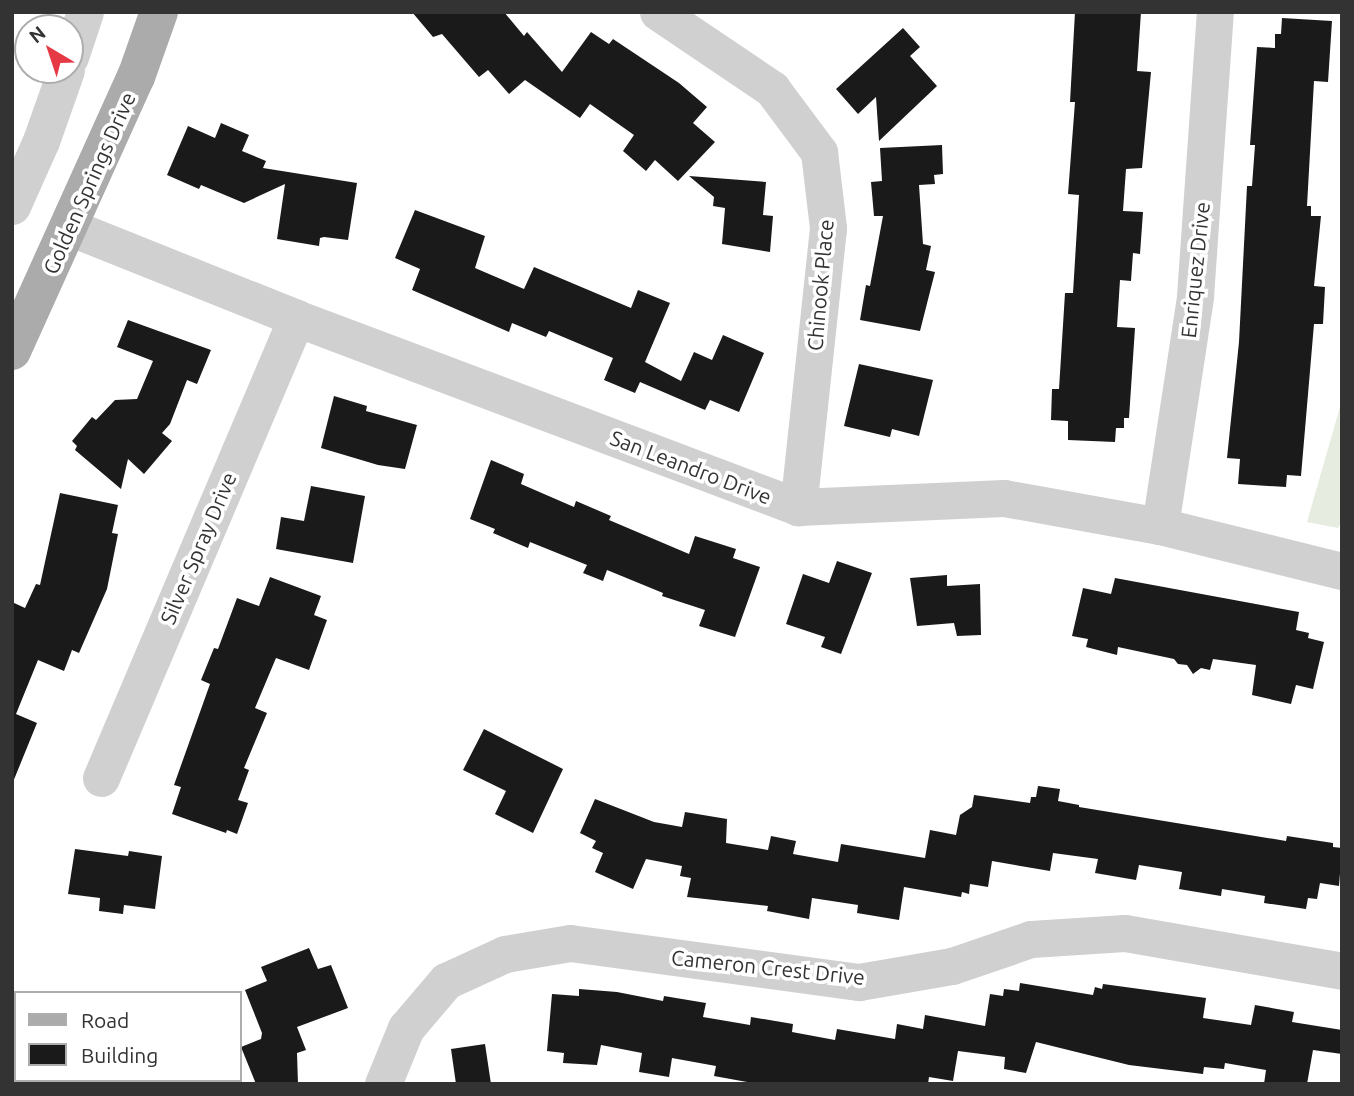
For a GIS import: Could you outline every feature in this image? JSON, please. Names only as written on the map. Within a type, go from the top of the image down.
[{"type":"main road","name":"Golden Springs Drive","points":[[12,351],[136,77],[159,12]]},
{"type":"street","name":"Chinook Place","points":[[658,12],[772,89],[819,152],[828,228],[798,507]]},
{"type":"street","name":"Enriquez Drive","points":[[1160,526],[1195,296],[1215,12]]},
{"type":"street","points":[[12,206],[41,141],[60,84]]},
{"type":"street","name":"San Leandro Drive","points":[[69,227],[296,318],[798,507],[1004,498],[1160,526],[1342,571]]},
{"type":"street","name":"Silver Spray Drive","points":[[101,778],[296,318]]},
{"type":"street","name":"Cameron Crest Drive","points":[[383,1084],[406,1028],[446,981],[505,954],[570,943],[859,982],[953,966],[1031,939],[1125,933],[1342,971]]},
{"type":"shaded area","points":[[1342,400],[1342,520],[1338,528],[1307,522]]},
{"type":"building","points":[[412,12],[504,12],[524,36],[527,32],[562,72],[591,32],[609,44],[613,39],[679,83],[707,107],[693,123],[715,142],[678,181],[655,160],[646,171],[623,151],[634,135],[590,104],[580,118],[525,80],[509,94],[488,70],[479,77],[442,34],[433,37]]},
{"type":"building","points":[[1075,12],[1141,12],[1137,71],[1151,72],[1142,168],[1126,169],[1123,211],[1143,212],[1140,254],[1133,253],[1131,281],[1120,280],[1117,327],[1135,328],[1129,418],[1124,418],[1124,428],[1116,428],[1115,442],[1068,440],[1068,421],[1051,420],[1052,389],[1059,389],[1065,293],[1073,293],[1079,195],[1068,194],[1075,102],[1070,102]]},
{"type":"building","points":[[1282,18],[1332,21],[1328,82],[1314,81],[1307,206],[1311,206],[1311,216],[1321,216],[1314,286],[1325,287],[1323,324],[1314,324],[1301,476],[1287,475],[1286,487],[1238,484],[1240,459],[1227,458],[1239,342],[1247,186],[1252,186],[1255,145],[1250,145],[1257,47],[1275,48],[1275,34],[1281,34]]},
{"type":"building","points":[[903,28],[920,47],[910,56],[937,86],[879,141],[876,97],[858,114],[836,89]]},
{"type":"building","points":[[221,123],[249,135],[242,151],[266,161],[263,168],[357,183],[348,240],[324,237],[320,238],[319,246],[277,239],[285,184],[244,203],[201,185],[199,189],[167,175],[188,126],[215,138]]},
{"type":"building","points":[[942,145],[943,174],[934,175],[935,184],[919,185],[923,244],[931,246],[926,270],[935,272],[920,331],[860,320],[866,285],[870,286],[883,216],[874,216],[871,182],[882,181],[880,148]]},
{"type":"building","points":[[689,176],[766,182],[763,215],[773,216],[770,252],[722,244],[725,208],[713,206],[714,197]]},
{"type":"building","points":[[415,210],[485,236],[475,268],[524,289],[534,267],[631,308],[638,290],[670,303],[645,362],[681,381],[694,352],[712,360],[723,335],[764,353],[739,412],[710,400],[705,410],[640,382],[635,393],[604,380],[613,358],[549,331],[546,337],[512,323],[509,332],[412,290],[420,269],[395,258]]},
{"type":"building","points":[[128,320],[211,350],[197,384],[187,380],[170,424],[162,433],[172,441],[144,474],[128,459],[121,489],[75,450],[77,446],[72,441],[92,417],[96,420],[115,400],[137,399],[153,361],[117,347]]},
{"type":"building","points":[[859,364],[933,380],[919,436],[892,429],[890,437],[844,426]]},
{"type":"building","points":[[334,396],[367,406],[366,411],[417,425],[405,469],[378,465],[321,448]]},
{"type":"building","points":[[491,460],[524,474],[521,484],[574,507],[576,501],[611,516],[609,520],[689,554],[695,536],[736,549],[733,558],[760,567],[735,637],[699,626],[705,610],[662,596],[663,593],[607,570],[603,581],[583,573],[587,565],[530,542],[528,548],[493,533],[495,529],[470,519]]},
{"type":"building","points":[[311,486],[365,496],[353,563],[276,549],[281,517],[304,521]]},
{"type":"building","points":[[60,493],[118,505],[112,533],[118,534],[107,589],[79,653],[72,650],[64,671],[38,660],[16,714],[37,723],[13,782],[12,602],[25,608],[36,584],[40,585]]},
{"type":"building","points":[[837,561],[872,573],[841,654],[821,647],[825,637],[786,624],[803,574],[829,583]]},
{"type":"building","points":[[947,575],[947,586],[980,584],[981,635],[957,636],[954,623],[917,626],[910,578]]},
{"type":"building","points":[[270,577],[321,596],[314,615],[327,620],[309,670],[276,658],[255,708],[267,713],[244,768],[249,770],[238,800],[248,803],[237,834],[227,830],[226,833],[172,814],[181,787],[174,785],[210,684],[201,680],[214,648],[218,649],[237,598],[259,606]]},
{"type":"building","points":[[1115,578],[1299,612],[1296,630],[1309,633],[1308,638],[1324,642],[1313,689],[1296,685],[1291,704],[1252,695],[1256,665],[1213,659],[1210,670],[1201,668],[1193,674],[1187,665],[1178,664],[1174,659],[1118,647],[1117,655],[1086,647],[1088,639],[1072,636],[1083,588],[1111,594]]},
{"type":"building","points":[[484,729],[563,769],[533,833],[495,814],[506,791],[463,770]]},
{"type":"building","points":[[1038,786],[1060,789],[1058,801],[1079,807],[1286,841],[1287,836],[1333,843],[1333,847],[1342,848],[1339,886],[1320,883],[1317,899],[1308,898],[1306,909],[1264,903],[1265,896],[1222,889],[1221,896],[1179,889],[1182,872],[1139,865],[1136,880],[1095,873],[1098,859],[1053,853],[1050,871],[992,861],[988,887],[970,884],[969,894],[962,892],[961,897],[904,887],[899,920],[857,913],[858,905],[812,898],[809,919],[767,911],[768,906],[687,897],[691,878],[680,876],[682,866],[646,859],[633,889],[595,872],[603,853],[592,848],[596,841],[580,833],[595,799],[654,822],[682,827],[685,812],[727,819],[726,843],[768,850],[771,836],[796,841],[793,854],[838,862],[841,844],[925,858],[930,830],[956,835],[960,815],[972,807],[974,795],[1030,803],[1031,797],[1036,797]]},
{"type":"building","points":[[75,849],[128,856],[129,851],[162,856],[155,909],[124,905],[123,914],[99,911],[100,898],[68,894]]},
{"type":"building","points":[[309,948],[318,969],[331,965],[348,1008],[297,1027],[306,1050],[297,1053],[298,1084],[256,1084],[242,1049],[242,1047],[261,1039],[262,1033],[245,990],[267,981],[261,967]]},
{"type":"building","points":[[1020,983],[1093,995],[1095,987],[1102,989],[1103,984],[1206,998],[1203,1018],[1251,1025],[1255,1005],[1294,1012],[1292,1022],[1342,1030],[1342,1054],[1313,1050],[1307,1084],[1264,1084],[1266,1070],[1225,1063],[1224,1069],[1204,1067],[1203,1074],[1129,1065],[1036,1042],[1026,1073],[1004,1069],[1005,1057],[958,1051],[953,1081],[929,1077],[928,1084],[758,1084],[714,1076],[716,1066],[672,1058],[669,1077],[639,1072],[642,1053],[601,1045],[597,1065],[563,1063],[564,1053],[547,1051],[552,994],[579,996],[579,989],[617,992],[663,1001],[664,996],[706,1003],[703,1017],[750,1025],[751,1017],[793,1024],[792,1032],[835,1040],[837,1029],[895,1039],[897,1024],[923,1029],[925,1015],[985,1026],[990,994],[1003,996],[1004,989],[1019,991]]},
{"type":"building","points":[[485,1044],[491,1084],[456,1084],[451,1049]]}]
